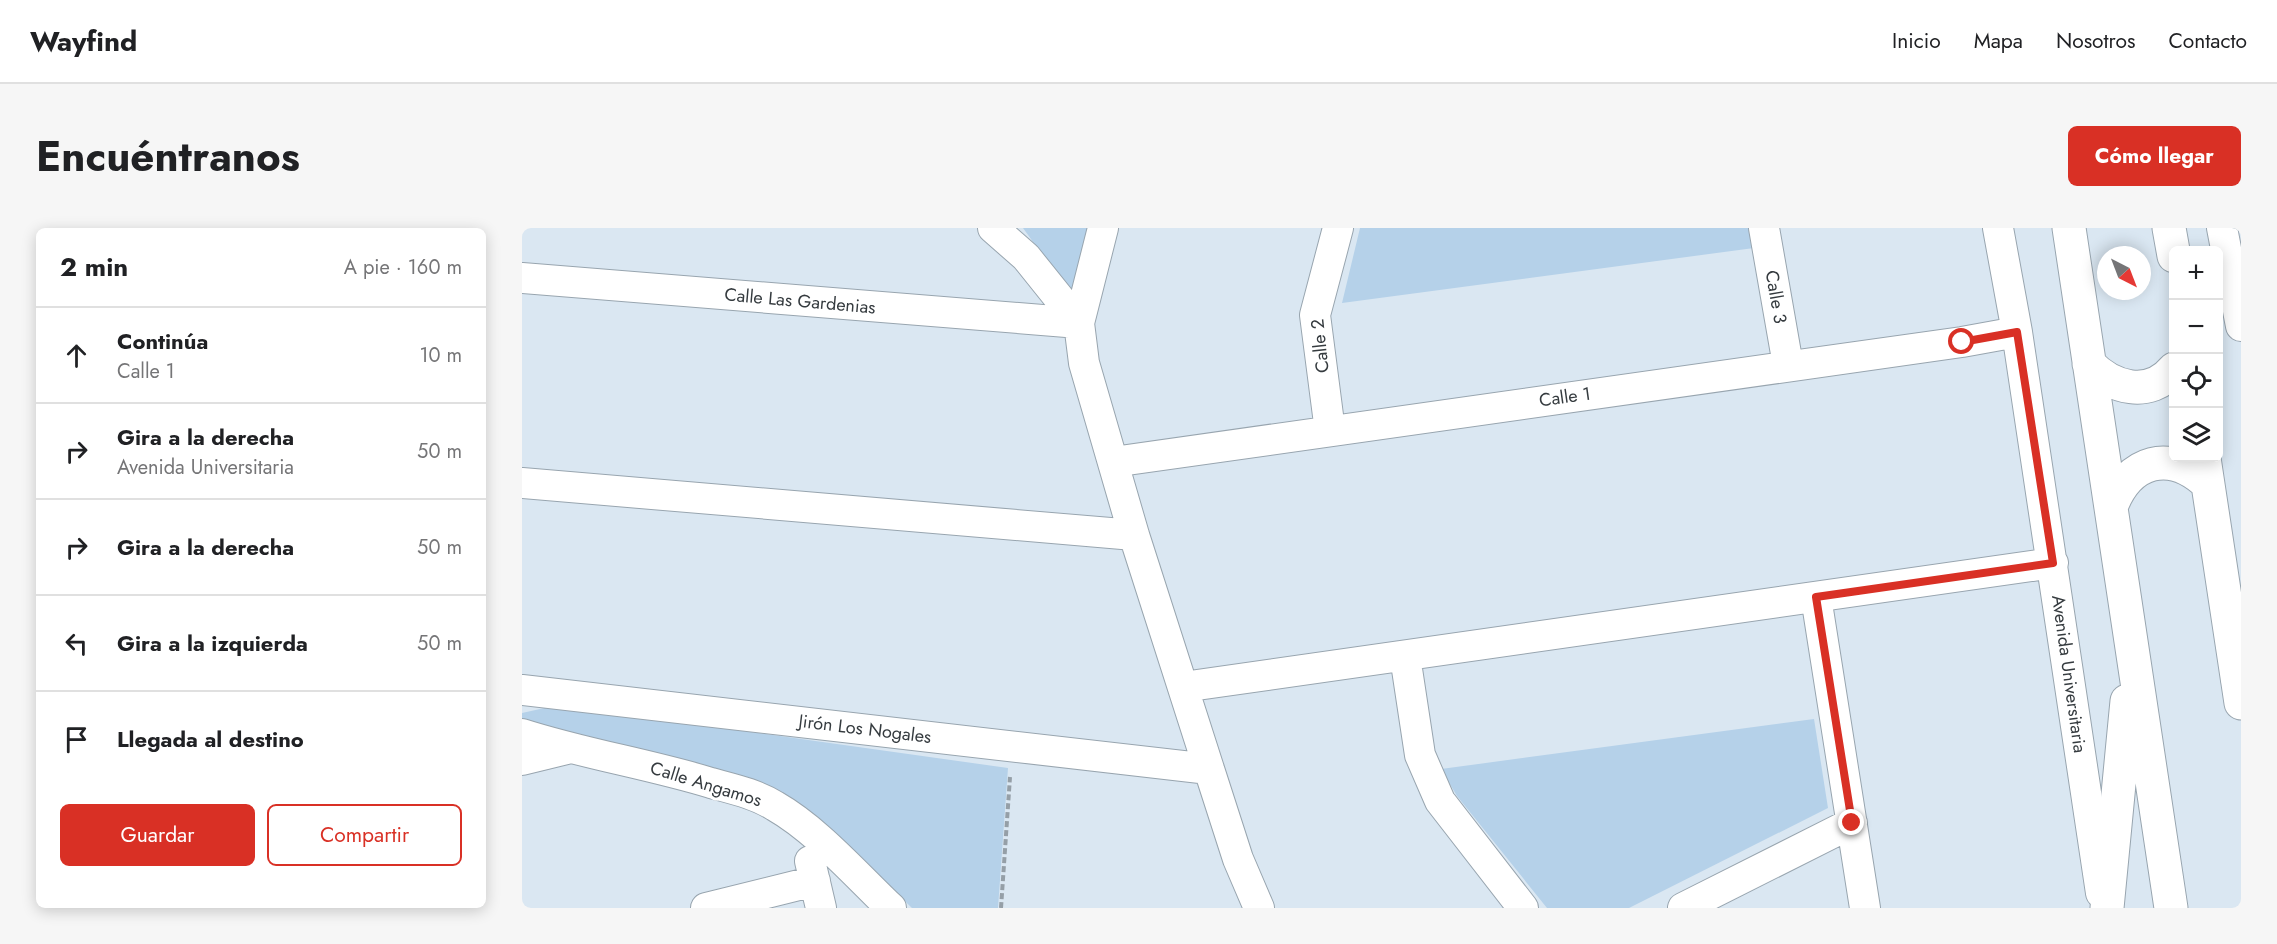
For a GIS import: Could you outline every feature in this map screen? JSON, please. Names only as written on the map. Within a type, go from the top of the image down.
[{"type":"main road","points":[[2069,228],[2171,908]]},
{"type":"main road","points":[[2169,228],[2172,246]]},
{"type":"main road","points":[[2089,364],[2101,377],[2117,386],[2135,388],[2153,384],[2169,373]]},
{"type":"main road","points":[[2111,507],[2117,491],[2128,477],[2143,467],[2161,463],[2179,464],[2195,472],[2206,471],[2240,690]]},
{"type":"main road","points":[[2105,908],[2132,651]]},
{"type":"street","points":[[993,228],[1026,257],[1079,323]]},
{"type":"street","points":[[1102,228],[1079,323],[1084,363],[1134,535],[1238,859],[1259,908]]},
{"type":"street","name":"Calle 2","points":[[1330,431],[1315,315],[1338,228]]},
{"type":"street","name":"Calle 3","points":[[1764,228],[1788,365]]},
{"type":"street","name":"Avenida Universitaria","points":[[1998,228],[2017,332],[2105,908]]},
{"type":"street","points":[[2222,228],[2234,261],[2241,326]]},
{"type":"street","name":"Calle Las Gardenias","points":[[522,278],[1079,323]]},
{"type":"street","name":"Calle 1","points":[[1113,462],[1962,342],[2017,332]]},
{"type":"street","points":[[522,483],[1134,535]]},
{"type":"street","points":[[1183,687],[2053,563]]},
{"type":"street","points":[[1816,597],[1865,908]]},
{"type":"street","points":[[1405,656],[1420,755],[1440,801],[1522,908]]},
{"type":"street","name":"Jirón Los Nogales","points":[[522,690],[1209,768]]},
{"type":"street","name":"Calle Angamos","points":[[522,734],[567,748],[680,773],[754,796],[776,806],[801,823],[891,908]]},
{"type":"street","points":[[522,760],[567,748]]},
{"type":"street","points":[[706,908],[818,895],[801,823]]},
{"type":"street","points":[[1683,908],[1852,823]]},
{"type":"path","points":[[1001,908],[1012,746]]},
{"type":"shaded area","points":[[1023,228],[1088,228],[1072,296]]},
{"type":"shaded area","points":[[1360,228],[1749,228],[1754,248],[1342,303]]},
{"type":"shaded area","points":[[558,705],[1008,768],[998,908],[912,908],[817,816],[789,799],[522,720],[522,713]]},
{"type":"shaded area","points":[[1814,719],[1828,808],[1629,908],[1547,908],[1457,796],[1441,769]]},
{"type":"route","points":[[1852,823],[1816,597],[2053,563],[2017,332],[1962,342]]}]
